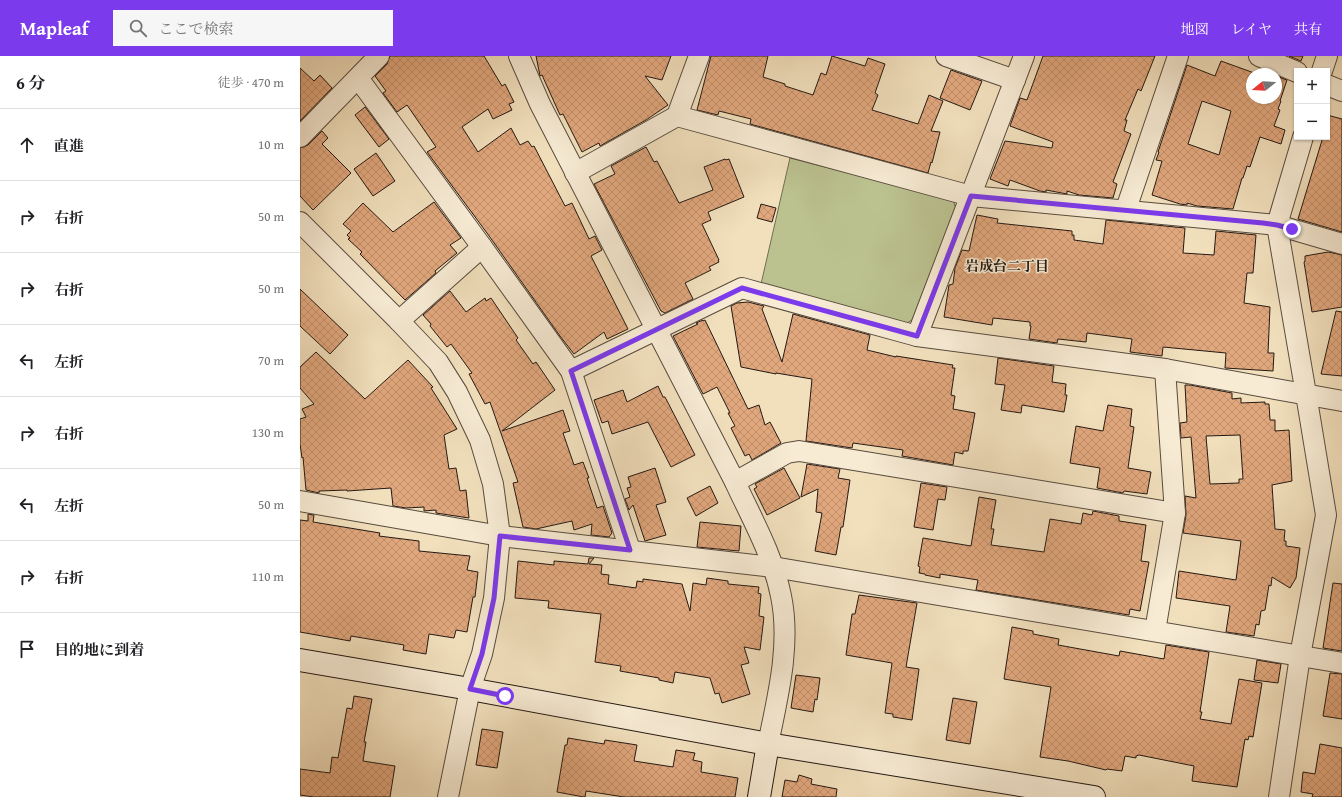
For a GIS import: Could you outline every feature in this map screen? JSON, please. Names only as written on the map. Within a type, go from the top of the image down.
[{"type":"street","points":[[300,137],[379,56]]},
{"type":"street","points":[[519,56],[540,104],[735,482],[773,567],[784,618],[784,645],[781,671],[759,797]]},
{"type":"street","points":[[575,173],[677,116],[699,56]]},
{"type":"street","points":[[946,56],[1014,80]]},
{"type":"street","points":[[917,336],[1024,56]]},
{"type":"street","points":[[1126,209],[1178,56]]},
{"type":"street","points":[[1259,56],[1294,71]]},
{"type":"street","points":[[1323,68],[1327,56]]},
{"type":"street","points":[[358,78],[571,371],[630,550]]},
{"type":"street","points":[[1330,86],[1342,91]]},
{"type":"street","points":[[677,116],[971,196],[1126,209],[1277,225],[1342,244]]},
{"type":"street","points":[[1278,797],[1300,656],[1334,516],[1306,394],[1277,225],[1302,140]]},
{"type":"street","points":[[300,222],[438,362],[457,392],[477,433],[493,484],[500,536],[494,598],[482,654],[470,689],[448,797]]},
{"type":"street","points":[[399,321],[482,247]]},
{"type":"street","points":[[571,371],[742,288],[917,336],[1165,369],[1342,401]]},
{"type":"street","points":[[1155,631],[1175,513],[1165,369]]},
{"type":"street","points":[[735,482],[787,453],[799,451],[1175,513]]},
{"type":"street","points":[[300,501],[500,536],[773,567],[1342,663]]},
{"type":"street","points":[[300,660],[470,689],[768,744],[1094,797]]},
{"type":"green space","points":[[790,158],[953,200],[956,209],[915,318],[907,323],[761,284]]},
{"type":"building","points":[[390,56],[484,56],[502,86],[505,84],[514,102],[509,104],[512,110],[493,119],[488,109],[462,127],[478,152],[511,128],[520,145],[528,141],[532,147],[534,146],[565,206],[572,203],[589,239],[595,236],[602,250],[591,256],[628,329],[607,339],[604,332],[574,354],[427,152],[436,147],[407,105],[397,112],[383,93],[386,91],[375,76],[387,64]]},
{"type":"building","points":[[536,56],[671,56],[662,80],[645,76],[668,105],[646,120],[600,146],[599,143],[582,152],[563,114],[560,115],[542,75],[540,76]]},
{"type":"building","points":[[711,56],[768,56],[763,77],[813,95],[821,73],[826,75],[832,56],[865,66],[868,58],[885,64],[875,93],[878,95],[872,110],[918,124],[929,95],[943,101],[931,131],[940,132],[928,173],[750,124],[751,119],[719,111],[718,115],[697,110]]},
{"type":"building","points":[[1043,56],[1155,56],[1141,91],[1138,89],[1125,120],[1127,120],[1124,131],[1131,134],[1113,182],[1117,184],[1113,198],[1079,195],[1067,191],[1067,194],[1046,190],[1046,192],[1010,180],[1008,186],[990,179],[1005,141],[1052,148],[1053,142],[1010,126],[1020,98],[1027,100]]},
{"type":"building","points":[[1289,56],[1303,56],[1301,61]]},
{"type":"building","points":[[1221,61],[1246,70],[1246,104],[1280,104],[1278,109],[1280,110],[1274,126],[1285,130],[1281,144],[1260,137],[1250,167],[1247,166],[1242,178],[1233,209],[1197,206],[1187,203],[1187,205],[1180,204],[1152,195],[1162,161],[1156,160],[1158,152],[1187,65],[1215,76]],"holes":[[[1202,101],[1231,111],[1219,155],[1188,144]]]},
{"type":"building","points":[[300,68],[314,81],[320,75],[332,88],[300,121]]},
{"type":"building","points":[[951,70],[982,81],[970,110],[940,98]]},
{"type":"building","points":[[1282,78],[1287,80],[1282,95]]},
{"type":"building","points":[[365,107],[389,139],[379,147],[355,115]]},
{"type":"building","points":[[1330,116],[1342,119],[1342,232],[1298,219],[1322,140],[1330,140]]},
{"type":"building","points":[[322,131],[328,138],[322,144],[351,173],[313,210],[300,196],[300,148],[308,145]]},
{"type":"building","points":[[646,147],[654,162],[657,161],[679,203],[713,190],[704,167],[725,159],[729,159],[744,197],[708,212],[711,220],[702,224],[719,262],[709,267],[711,270],[685,283],[693,299],[665,313],[661,311],[594,184],[615,174],[611,166]]},
{"type":"building","points":[[376,153],[395,181],[373,196],[354,169]]},
{"type":"building","points":[[434,202],[461,238],[450,245],[457,253],[435,271],[436,273],[405,300],[360,254],[362,252],[348,239],[350,238],[347,235],[351,231],[343,224],[363,203],[393,232]]},
{"type":"building","points":[[761,204],[776,208],[772,222],[757,218]]},
{"type":"building","points":[[977,215],[998,219],[997,223],[1072,231],[1074,240],[1103,244],[1106,220],[1185,228],[1183,253],[1214,255],[1216,231],[1256,235],[1253,273],[1247,273],[1244,303],[1270,307],[1268,353],[1274,353],[1273,371],[1225,368],[1226,353],[1163,347],[1162,356],[1130,352],[1132,339],[1087,333],[1086,342],[1058,339],[1057,343],[1029,339],[1031,326],[1030,322],[993,318],[992,325],[944,317],[949,285],[953,284],[955,268],[962,250],[969,251]]},
{"type":"building","points":[[1328,252],[1342,255],[1342,307],[1312,312],[1304,262],[1305,256]]},
{"type":"building","points":[[300,289],[348,335],[330,354],[300,326]]},
{"type":"building","points":[[450,291],[466,312],[485,298],[486,301],[491,298],[518,338],[516,340],[533,364],[536,362],[555,390],[502,431],[563,410],[570,431],[563,433],[574,465],[583,462],[597,508],[603,506],[612,533],[609,537],[591,535],[592,524],[574,530],[572,521],[536,529],[523,527],[513,483],[518,482],[490,402],[485,404],[469,374],[472,373],[451,344],[447,347],[423,315]]},
{"type":"building","points":[[748,302],[764,306],[762,309],[782,362],[793,314],[870,335],[867,350],[896,357],[953,365],[952,368],[955,368],[951,395],[955,396],[953,409],[975,413],[968,451],[963,451],[963,454],[955,452],[953,465],[902,456],[903,450],[853,443],[852,448],[806,441],[812,379],[741,367],[731,306],[737,303]]},
{"type":"building","points":[[1336,311],[1342,312],[1342,376],[1321,374]]},
{"type":"building","points":[[705,320],[748,409],[759,405],[765,425],[770,422],[781,443],[752,460],[749,454],[745,456],[731,428],[735,426],[717,387],[703,394],[673,336]]},
{"type":"building","points":[[316,352],[365,399],[408,360],[433,387],[431,388],[457,429],[444,435],[449,469],[456,468],[460,491],[466,490],[469,518],[436,513],[436,510],[424,511],[424,507],[406,508],[393,506],[391,488],[319,491],[319,493],[306,490],[303,457],[302,458],[300,444],[300,419],[306,417],[302,409],[314,404],[300,388],[300,367]]},
{"type":"building","points":[[998,358],[1054,366],[1052,382],[1066,384],[1065,395],[1067,395],[1064,412],[1022,405],[1021,413],[1001,410],[1005,385],[995,384]]},
{"type":"building","points":[[1185,385],[1190,385],[1232,393],[1232,399],[1241,398],[1241,403],[1265,402],[1265,404],[1269,404],[1270,420],[1275,420],[1275,431],[1289,430],[1292,481],[1272,485],[1275,529],[1285,530],[1284,541],[1286,541],[1286,546],[1300,548],[1296,578],[1290,588],[1272,577],[1271,586],[1269,585],[1265,610],[1261,611],[1259,625],[1256,624],[1254,636],[1226,632],[1230,606],[1176,598],[1179,571],[1236,580],[1241,541],[1183,533],[1186,515],[1185,496],[1196,498],[1191,437],[1181,438],[1180,423],[1187,422]],"holes":[[[1240,435],[1243,479],[1239,479],[1239,483],[1210,484],[1206,436]]]},
{"type":"building","points":[[658,386],[695,455],[671,467],[648,422],[612,434],[608,421],[602,423],[594,400],[623,390],[627,402]]},
{"type":"building","points":[[1108,405],[1132,409],[1130,426],[1134,427],[1128,468],[1151,472],[1147,494],[1124,491],[1123,493],[1097,488],[1100,468],[1070,463],[1076,426],[1103,431]]},
{"type":"building","points":[[807,464],[840,469],[838,478],[850,480],[843,527],[841,527],[836,555],[815,551],[822,513],[816,512],[818,489],[801,497]]},
{"type":"building","points":[[655,468],[666,502],[656,505],[666,535],[645,541],[633,505],[629,510],[625,499],[630,497],[627,488],[631,487],[628,477]]},
{"type":"building","points":[[784,468],[800,498],[767,515],[754,489],[757,487],[755,484]]},
{"type":"building","points":[[921,483],[947,487],[945,500],[938,499],[933,530],[914,527]]},
{"type":"building","points":[[710,486],[718,503],[696,516],[687,498]]},
{"type":"building","points":[[979,497],[996,500],[991,529],[994,529],[991,545],[1044,552],[1050,519],[1081,524],[1083,513],[1092,515],[1093,511],[1119,516],[1119,521],[1146,525],[1141,561],[1149,562],[1140,611],[1130,609],[1129,615],[976,590],[978,580],[940,574],[940,578],[919,573],[920,567],[918,566],[923,538],[971,546]]},
{"type":"building","points":[[308,514],[314,515],[313,522],[380,533],[379,536],[419,541],[419,551],[470,556],[467,570],[478,572],[475,597],[473,597],[467,632],[456,630],[454,638],[429,634],[426,654],[403,650],[404,645],[351,636],[350,641],[300,632],[300,520],[308,521]]},
{"type":"building","points":[[700,522],[741,526],[739,551],[697,547]]},
{"type":"building","points":[[589,558],[594,558],[589,564],[602,565],[601,574],[609,575],[608,584],[636,588],[637,581],[643,582],[643,579],[682,584],[690,611],[693,583],[706,585],[707,578],[728,581],[728,584],[759,587],[758,593],[761,594],[759,616],[764,617],[760,650],[744,647],[749,663],[741,665],[750,694],[722,703],[719,693],[715,694],[710,678],[675,672],[673,683],[659,680],[659,678],[620,671],[621,666],[595,662],[601,614],[548,608],[549,601],[515,598],[518,561],[554,565],[554,561],[588,564]]},
{"type":"building","points":[[1333,583],[1342,584],[1342,651],[1323,648]]},
{"type":"building","points":[[859,595],[917,603],[906,667],[919,669],[912,720],[893,717],[893,714],[885,713],[892,663],[846,655],[852,614],[855,614]]},
{"type":"building","points":[[1012,627],[1033,631],[1033,634],[1059,639],[1058,645],[1119,656],[1120,651],[1164,659],[1166,645],[1209,652],[1200,719],[1231,724],[1239,679],[1262,683],[1253,737],[1249,736],[1248,740],[1245,739],[1237,787],[1192,781],[1194,766],[1139,755],[1136,756],[1136,758],[1125,756],[1122,771],[1106,770],[1068,761],[1040,757],[1051,687],[1004,679]]},
{"type":"building","points":[[1257,660],[1281,664],[1278,683],[1254,680]]},
{"type":"building","points":[[1330,673],[1342,674],[1342,719],[1323,716]]},
{"type":"building","points":[[796,675],[820,678],[817,700],[815,699],[813,712],[791,708]]},
{"type":"building","points":[[354,696],[372,699],[364,742],[366,742],[363,761],[395,766],[390,797],[314,797],[300,795],[300,769],[330,773],[332,757],[338,758],[347,708],[352,709]]},
{"type":"building","points":[[953,698],[977,702],[970,744],[946,740]]},
{"type":"building","points":[[482,729],[503,732],[497,768],[476,765]]},
{"type":"building","points":[[568,738],[604,744],[605,740],[637,745],[634,761],[673,767],[676,750],[695,753],[693,760],[702,762],[701,772],[738,778],[735,797],[624,797],[586,791],[584,797],[557,792],[565,745],[567,745]]},
{"type":"building","points":[[1320,744],[1342,748],[1342,797],[1312,797],[1313,794],[1301,792],[1303,772],[1315,774]]},
{"type":"building","points":[[799,775],[812,779],[811,784],[837,789],[836,797],[782,797],[785,780],[797,782]]},
{"type":"district","name":"岩成台二丁目","points":[[1007,266]]},
{"type":"route","points":[[505,696],[470,689],[482,654],[494,598],[500,536],[630,550],[571,371],[742,288],[917,336],[971,196],[1126,209],[1263,223],[1292,229]]}]
